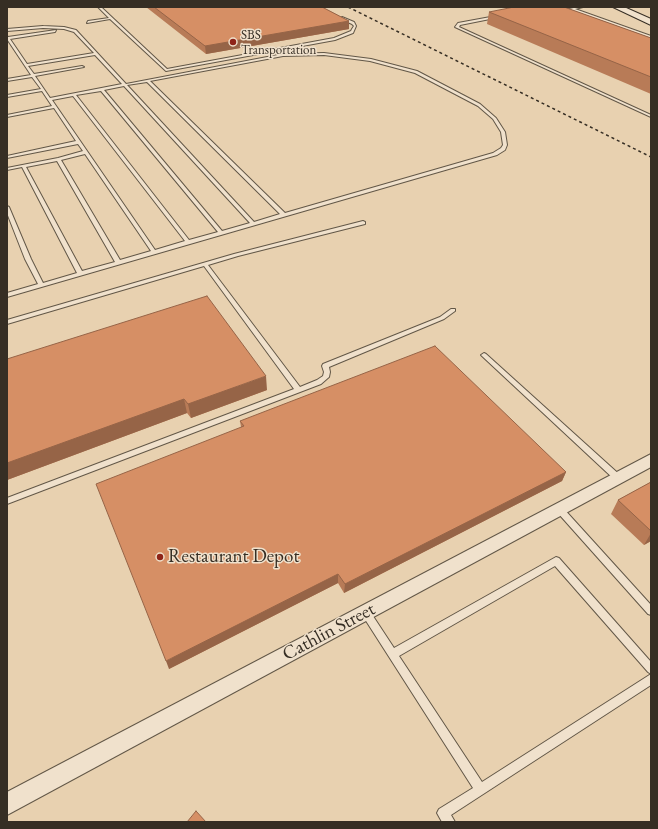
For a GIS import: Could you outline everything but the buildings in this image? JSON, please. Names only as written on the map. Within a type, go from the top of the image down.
[{"type":"street","points":[[617,7],[651,22]]},
{"type":"street","name":"Cathlin Street","points":[[7,804],[560,510],[651,460]]},
{"type":"lane","points":[[99,7],[166,70],[335,39],[352,32],[355,26],[353,23],[340,17]]},
{"type":"lane","points":[[564,14],[556,12],[582,7]]},
{"type":"lane","points":[[572,9],[651,37]]},
{"type":"lane","points":[[502,16],[459,24],[458,27],[651,116]]},
{"type":"lane","points":[[88,22],[111,18]]},
{"type":"lane","points":[[7,30],[43,27],[69,28],[75,31],[253,224]]},
{"type":"lane","points":[[69,28],[7,37],[154,252]]},
{"type":"lane","points":[[26,65],[96,54]]},
{"type":"lane","points":[[7,295],[495,154],[503,149],[505,145],[503,132],[494,118],[479,105],[416,72],[396,66],[324,54],[292,54],[50,99]]},
{"type":"lane","points":[[7,80],[82,67]]},
{"type":"lane","points":[[148,81],[284,215]]},
{"type":"lane","points":[[7,96],[43,90]]},
{"type":"lane","points":[[102,90],[220,233]]},
{"type":"lane","points":[[74,95],[188,242]]},
{"type":"lane","points":[[7,116],[55,106]]},
{"type":"lane","points":[[7,157],[79,142]]},
{"type":"lane","points":[[7,169],[86,152]]},
{"type":"lane","points":[[58,159],[118,262]]},
{"type":"lane","points":[[23,166],[81,274]]},
{"type":"lane","points":[[7,207],[41,285]]},
{"type":"lane","points":[[7,322],[205,264],[363,223]]},
{"type":"lane","points":[[205,264],[299,390]]},
{"type":"lane","points":[[7,501],[320,382],[326,377],[327,372],[325,366],[442,318],[454,310]]},
{"type":"lane","points":[[484,355],[618,478]]},
{"type":"lane","points":[[560,510],[651,611]]},
{"type":"lane","points":[[392,654],[556,561],[651,669]]},
{"type":"lane","points":[[366,613],[480,789]]},
{"type":"lane","points":[[449,822],[443,813],[651,679]]},
{"type":"railway","points":[[348,7],[651,157]]},
{"type":"place","name":"SBS Transportation","points":[[233,42]]},
{"type":"place","name":"Restaurant Depot","points":[[160,557]]}]
